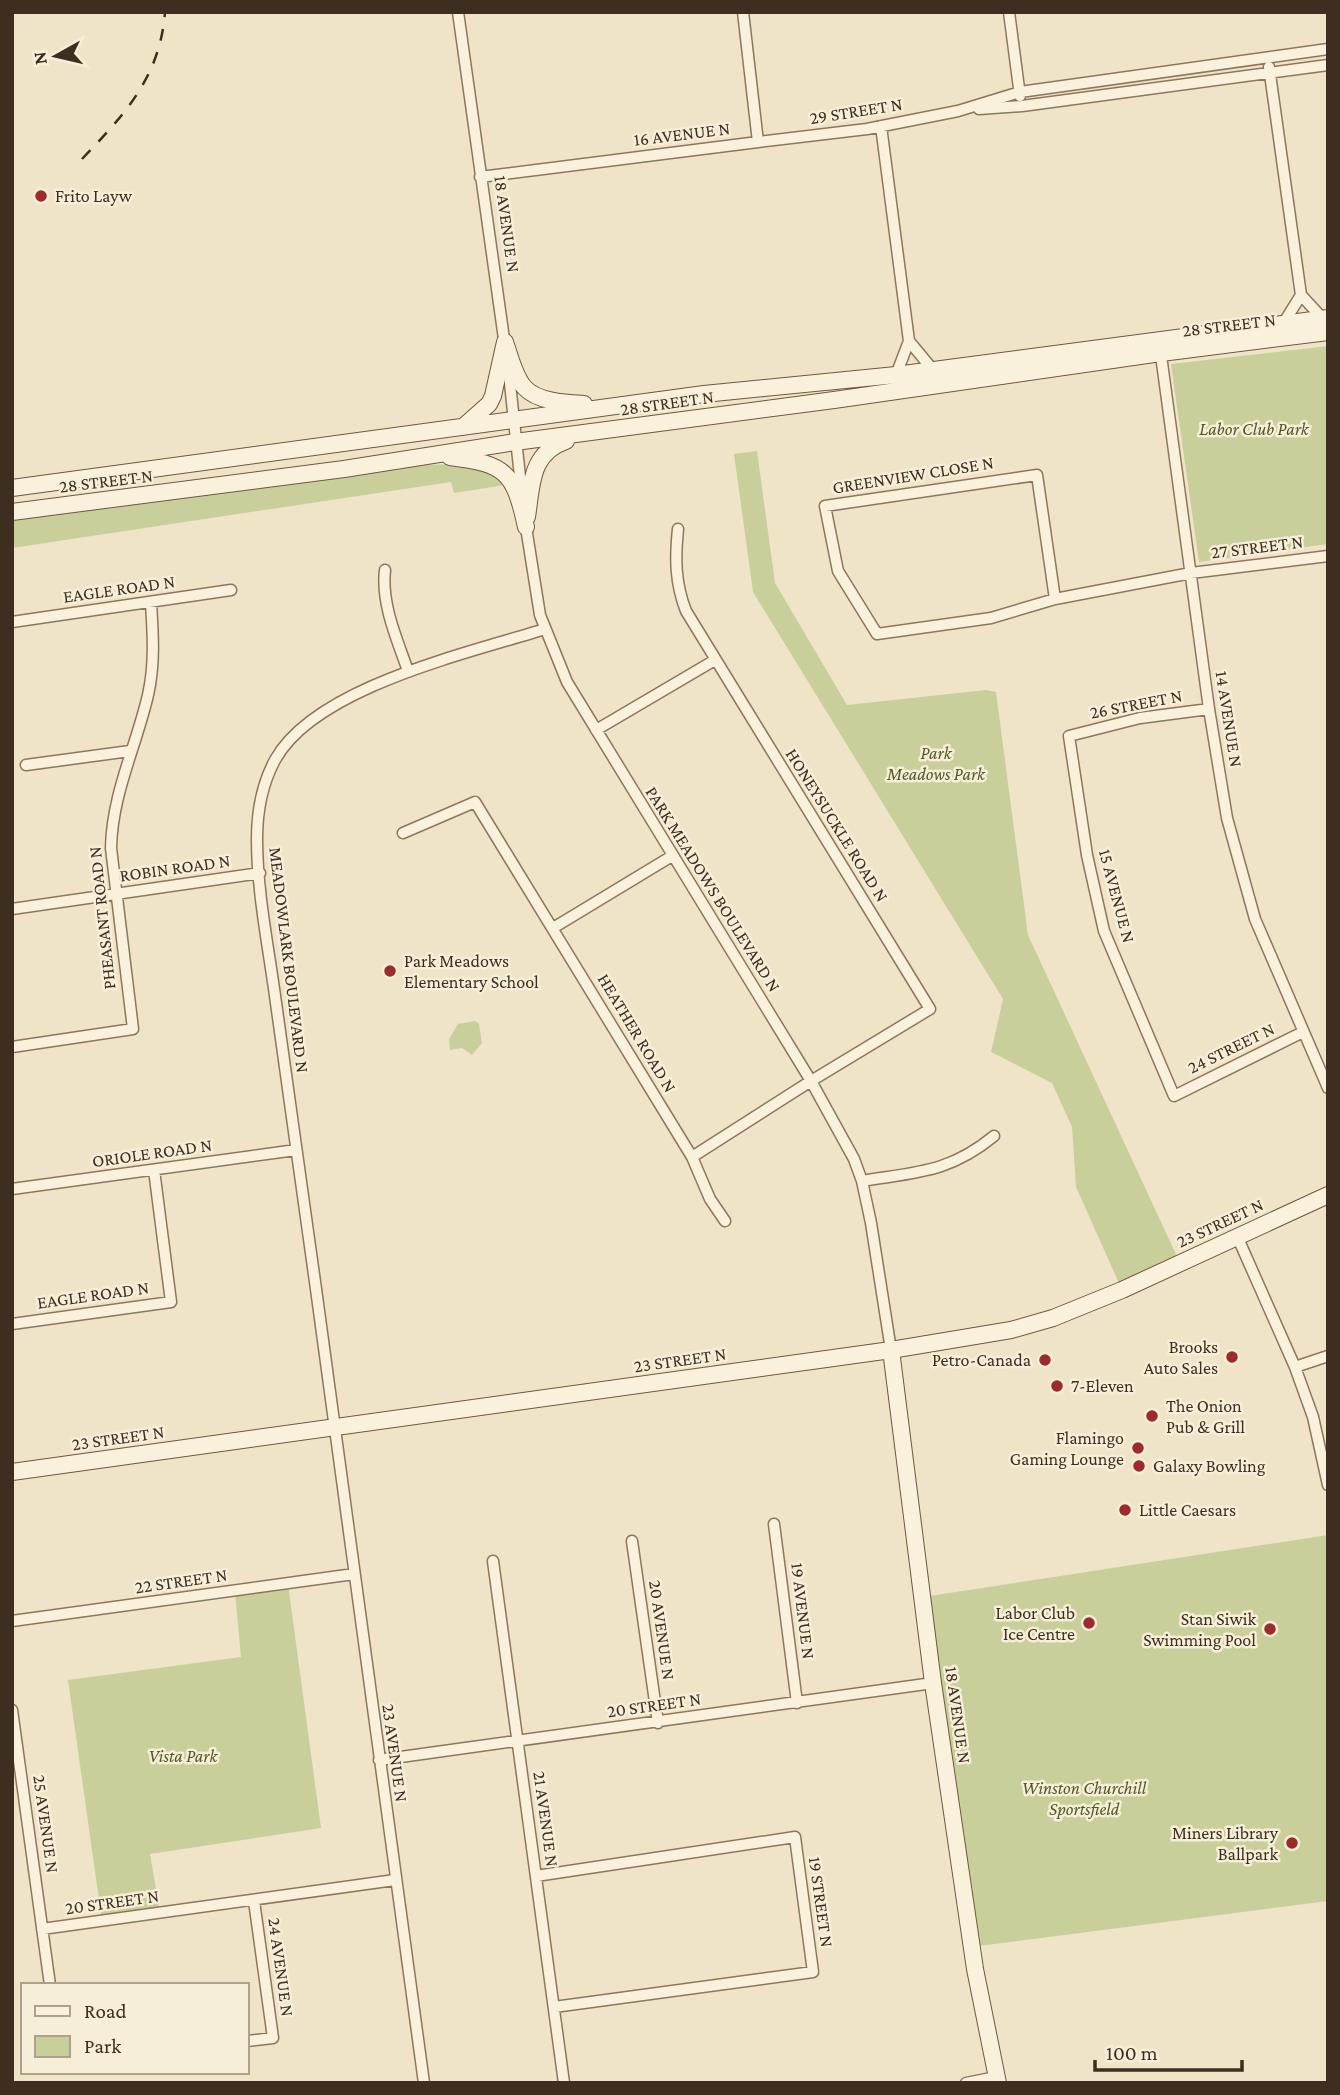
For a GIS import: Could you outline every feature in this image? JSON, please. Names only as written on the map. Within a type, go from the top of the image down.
[{"type":"main road","name":"28 STREET N","points":[[12,488],[704,394],[1159,346],[1283,324],[1326,323]]},
{"type":"main road","name":"28 STREET N","points":[[12,512],[344,469],[1326,323]]},
{"type":"main road","points":[[505,342],[524,388],[536,395],[566,403],[613,406]]},
{"type":"main road","points":[[461,428],[489,404],[505,342]]},
{"type":"main road","points":[[515,442],[529,432],[595,417],[670,405],[704,394]]},
{"type":"main road","points":[[344,469],[442,443],[486,435],[501,430],[514,421]]},
{"type":"main road","points":[[526,527],[533,473],[541,457],[552,446],[597,432]]},
{"type":"main road","points":[[430,455],[496,466],[504,472],[520,500],[526,527]]},
{"type":"main road","name":"23 STREET N","points":[[12,1472],[891,1350],[1011,1330],[1053,1318],[1122,1290],[1328,1195]]},
{"type":"main road","name":"18 AVENUE N","points":[[891,1350],[933,1683],[975,1969],[997,2080]]},
{"type":"street","name":"18 AVENUE N","points":[[458,12],[505,342],[515,442]]},
{"type":"street","name":"16 AVENUE N","points":[[480,177],[758,142],[743,12]]},
{"type":"street","points":[[1009,12],[1022,106]]},
{"type":"street","points":[[958,111],[1020,92],[1328,49]]},
{"type":"street","points":[[1268,57],[1301,295],[1326,323]]},
{"type":"street","points":[[958,111],[1022,106],[1328,65]]},
{"type":"street","name":"29 STREET N","points":[[758,142],[881,126],[958,111]]},
{"type":"street","points":[[881,126],[909,341],[896,375]]},
{"type":"street","points":[[1283,324],[1301,295]]},
{"type":"street","points":[[909,341],[933,370]]},
{"type":"street","name":"14 AVENUE N","points":[[1159,346],[1209,709],[1227,818],[1245,887],[1267,949],[1328,1088]]},
{"type":"street","name":"PARK MEADOWS BOULEVARD N","points":[[515,442],[537,601],[544,629],[566,682],[811,1080],[854,1159],[871,1223],[891,1350]]},
{"type":"street","name":"GREENVIEW CLOSE N","points":[[1055,599],[1037,475],[825,506],[838,571],[877,634],[991,618],[1055,599],[1191,573]]},
{"type":"street","name":"HONEYSUCKLE ROAD N","points":[[678,529],[676,567],[680,596],[715,660],[930,1009],[811,1080]]},
{"type":"street","name":"27 STREET N","points":[[1191,573],[1328,556]]},
{"type":"street","points":[[385,570],[385,601],[408,671]]},
{"type":"street","name":"EAGLE ROAD N","points":[[12,622],[231,590]]},
{"type":"street","name":"PHEASANT ROAD N","points":[[12,1047],[133,1029],[111,831],[119,789],[143,714],[152,673],[151,603]]},
{"type":"street","name":"MEADOWLARK BOULEVARD N","points":[[334,1427],[260,873],[257,838],[261,797],[281,751],[297,732],[333,705],[408,671],[544,629]]},
{"type":"street","points":[[596,730],[715,660]]},
{"type":"street","name":"26 STREET N","points":[[1069,736],[1140,718],[1209,709]]},
{"type":"street","name":"15 AVENUE N","points":[[1069,736],[1087,855],[1104,931],[1174,1096]]},
{"type":"street","points":[[26,765],[130,751]]},
{"type":"street","name":"HEATHER ROAD N","points":[[403,833],[475,802],[692,1157],[710,1199],[725,1221]]},
{"type":"street","points":[[553,928],[672,856]]},
{"type":"street","name":"ROBIN ROAD N","points":[[12,909],[260,873]]},
{"type":"street","name":"24 STREET N","points":[[1174,1096],[1303,1032]]},
{"type":"street","points":[[692,1157],[811,1080]]},
{"type":"street","points":[[862,1181],[950,1165],[971,1155],[994,1136]]},
{"type":"street","name":"ORIOLE ROAD N","points":[[12,1189],[296,1150]]},
{"type":"street","name":"EAGLE ROAD N","points":[[12,1324],[171,1302],[154,1170]]},
{"type":"street","points":[[1237,1236],[1295,1367],[1313,1417],[1328,1485]]},
{"type":"street","points":[[1295,1367],[1328,1356]]},
{"type":"street","name":"23 AVENUE N","points":[[334,1427],[424,2083]]},
{"type":"street","name":"19 AVENUE N","points":[[774,1524],[797,1703]]},
{"type":"street","name":"20 AVENUE N","points":[[632,1541],[658,1723]]},
{"type":"street","name":"21 AVENUE N","points":[[493,1561],[564,2083]]},
{"type":"street","name":"22 STREET N","points":[[12,1621],[354,1574]]},
{"type":"street","name":"20 STREET N","points":[[379,1760],[933,1683]]},
{"type":"street","name":"25 AVENUE N","points":[[12,1710],[50,1983]]},
{"type":"street","name":"19 STREET N","points":[[536,1876],[795,1837],[813,1972],[554,2007]]},
{"type":"street","name":"20 STREET N","points":[[42,1929],[395,1880]]},
{"type":"street","name":"24 AVENUE N","points":[[248,2041],[273,2038],[254,1901]]},
{"type":"street","points":[[966,2083],[997,2080]]},
{"type":"green space","name":"Labor Club Park","points":[[1328,346],[1328,544],[1199,562],[1171,364]]},
{"type":"green space","name":"Park Meadows Park","points":[[757,451],[775,583],[847,705],[986,690],[996,692],[1028,935],[1180,1263],[1122,1290],[1076,1187],[1072,1127],[1052,1083],[991,1052],[1003,999],[753,592],[734,454]]},
{"type":"green space","points":[[456,464],[486,468],[505,485],[454,493],[451,482],[12,548],[12,518],[424,465]]},
{"type":"green space","points":[[475,1021],[479,1024],[482,1043],[472,1055],[462,1048],[450,1050],[449,1039],[458,1024]]},
{"type":"green space","name":"Winston Churchill Sportsfield","points":[[1328,1535],[1328,1901],[971,1947],[923,1597]]},
{"type":"green space","name":"Vista Park","points":[[288,1584],[321,1828],[150,1854],[160,1913],[102,1921],[68,1680],[241,1657],[235,1592]]},
{"type":"railway","points":[[82,159],[138,93],[156,56],[165,12]]},
{"type":"place","name":"Frito Layw","points":[[41,196]]},
{"type":"place","name":"Park Meadows Elementary School","points":[[390,971]]},
{"type":"place","name":"Brooks Auto Sales","points":[[1232,1357]]},
{"type":"place","name":"Petro-Canada","points":[[1045,1360]]},
{"type":"place","name":"7-Eleven","points":[[1057,1386]]},
{"type":"place","name":"The Onion Pub & Grill","points":[[1152,1416]]},
{"type":"place","name":"Flamingo Gaming Lounge","points":[[1138,1448]]},
{"type":"place","name":"Galaxy Bowling","points":[[1139,1466]]},
{"type":"place","name":"Little Caesars","points":[[1125,1510]]},
{"type":"place","name":"Labor Club Ice Centre","points":[[1089,1623]]},
{"type":"place","name":"Stan Siwik Swimming Pool","points":[[1270,1629]]},
{"type":"place","name":"Miners Library Ballpark","points":[[1292,1843]]}]
